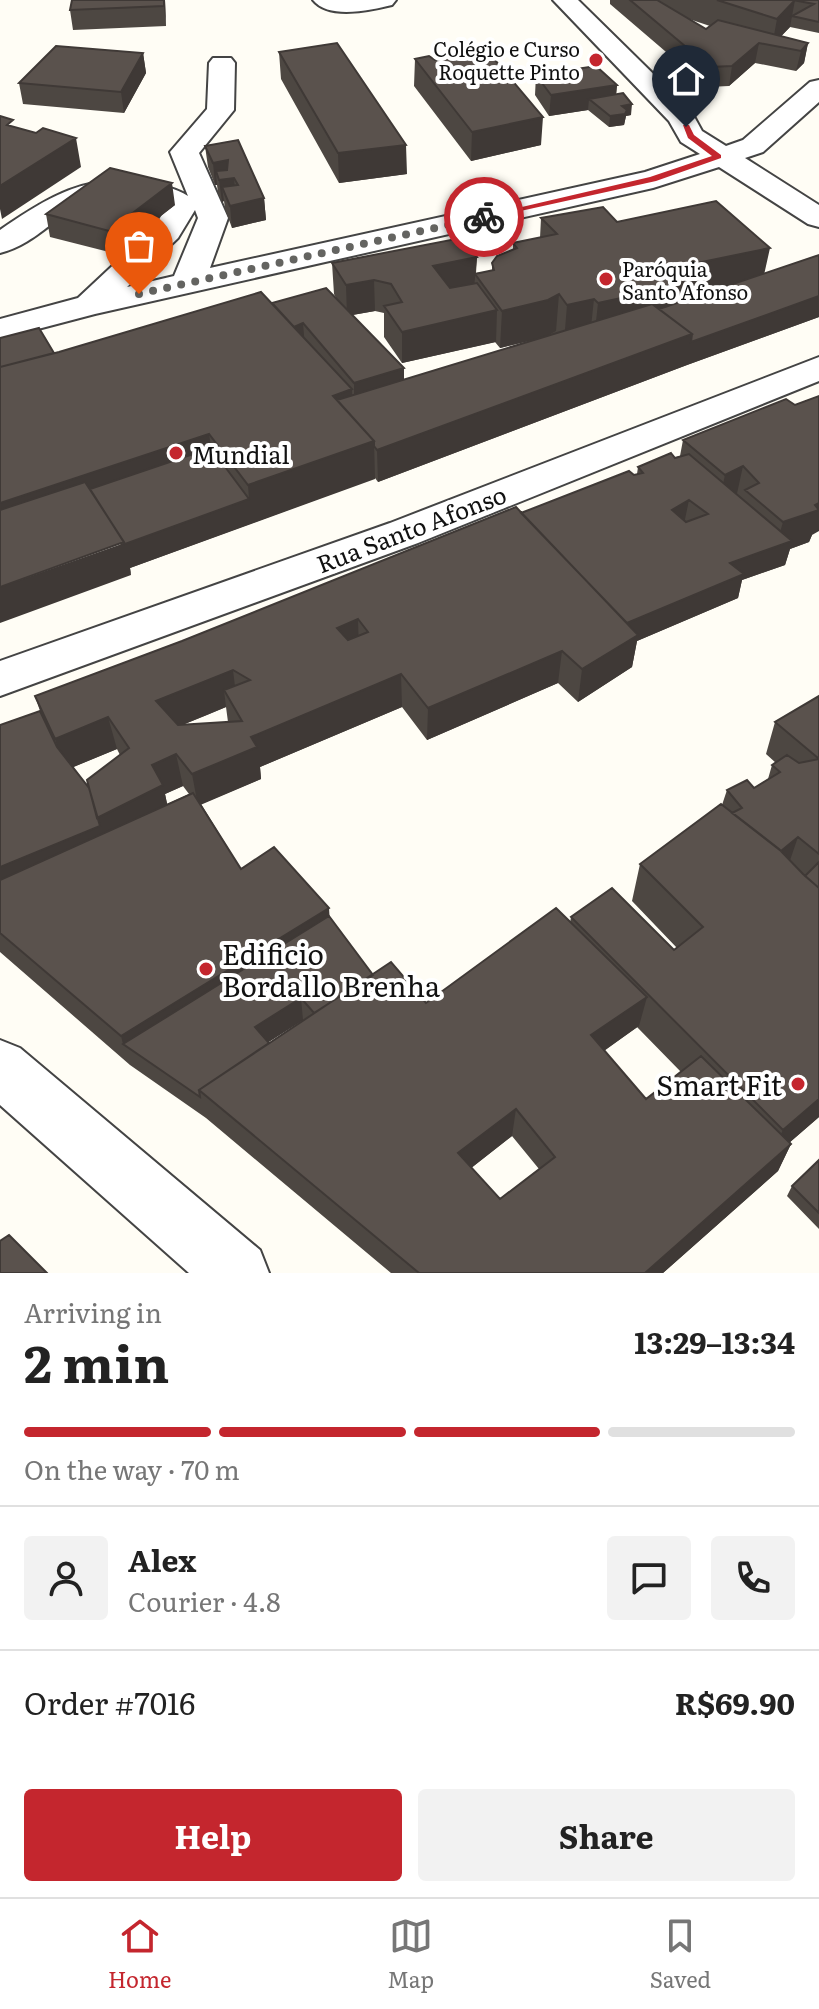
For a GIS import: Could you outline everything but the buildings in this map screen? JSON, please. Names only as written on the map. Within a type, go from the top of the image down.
[{"type":"street","points":[[333,3],[384,0]]},
{"type":"street","points":[[565,0],[681,117],[691,136],[819,218]]},
{"type":"street","points":[[188,283],[213,218],[184,152],[220,110],[222,63]]},
{"type":"street","points":[[753,146],[819,88]]},
{"type":"street","points":[[0,329],[89,305],[653,179],[753,146],[806,137]]},
{"type":"street","points":[[0,244],[70,197],[92,189],[124,186],[176,199],[182,206],[167,231],[89,305]]},
{"type":"street","name":"Rua Santo Afonso","points":[[0,679],[404,533],[819,368]]},
{"type":"street","points":[[0,1067],[237,1273]]},
{"type":"way so far","points":[[139,294],[484,217]]},
{"type":"place","name":"Colégio e Curso Roquette Pinto","points":[[596,60]]},
{"type":"place","name":"Paróquia Santo Afonso","points":[[606,279]]},
{"type":"place","name":"Mundial","points":[[176,453]]},
{"type":"place","name":"Edificio Bordallo Brenha","points":[[206,969]]},
{"type":"place","name":"Smart Fit","points":[[798,1084]]},
{"type":"route","points":[[484,217],[653,179],[718,156],[691,136],[686,127]]}]
